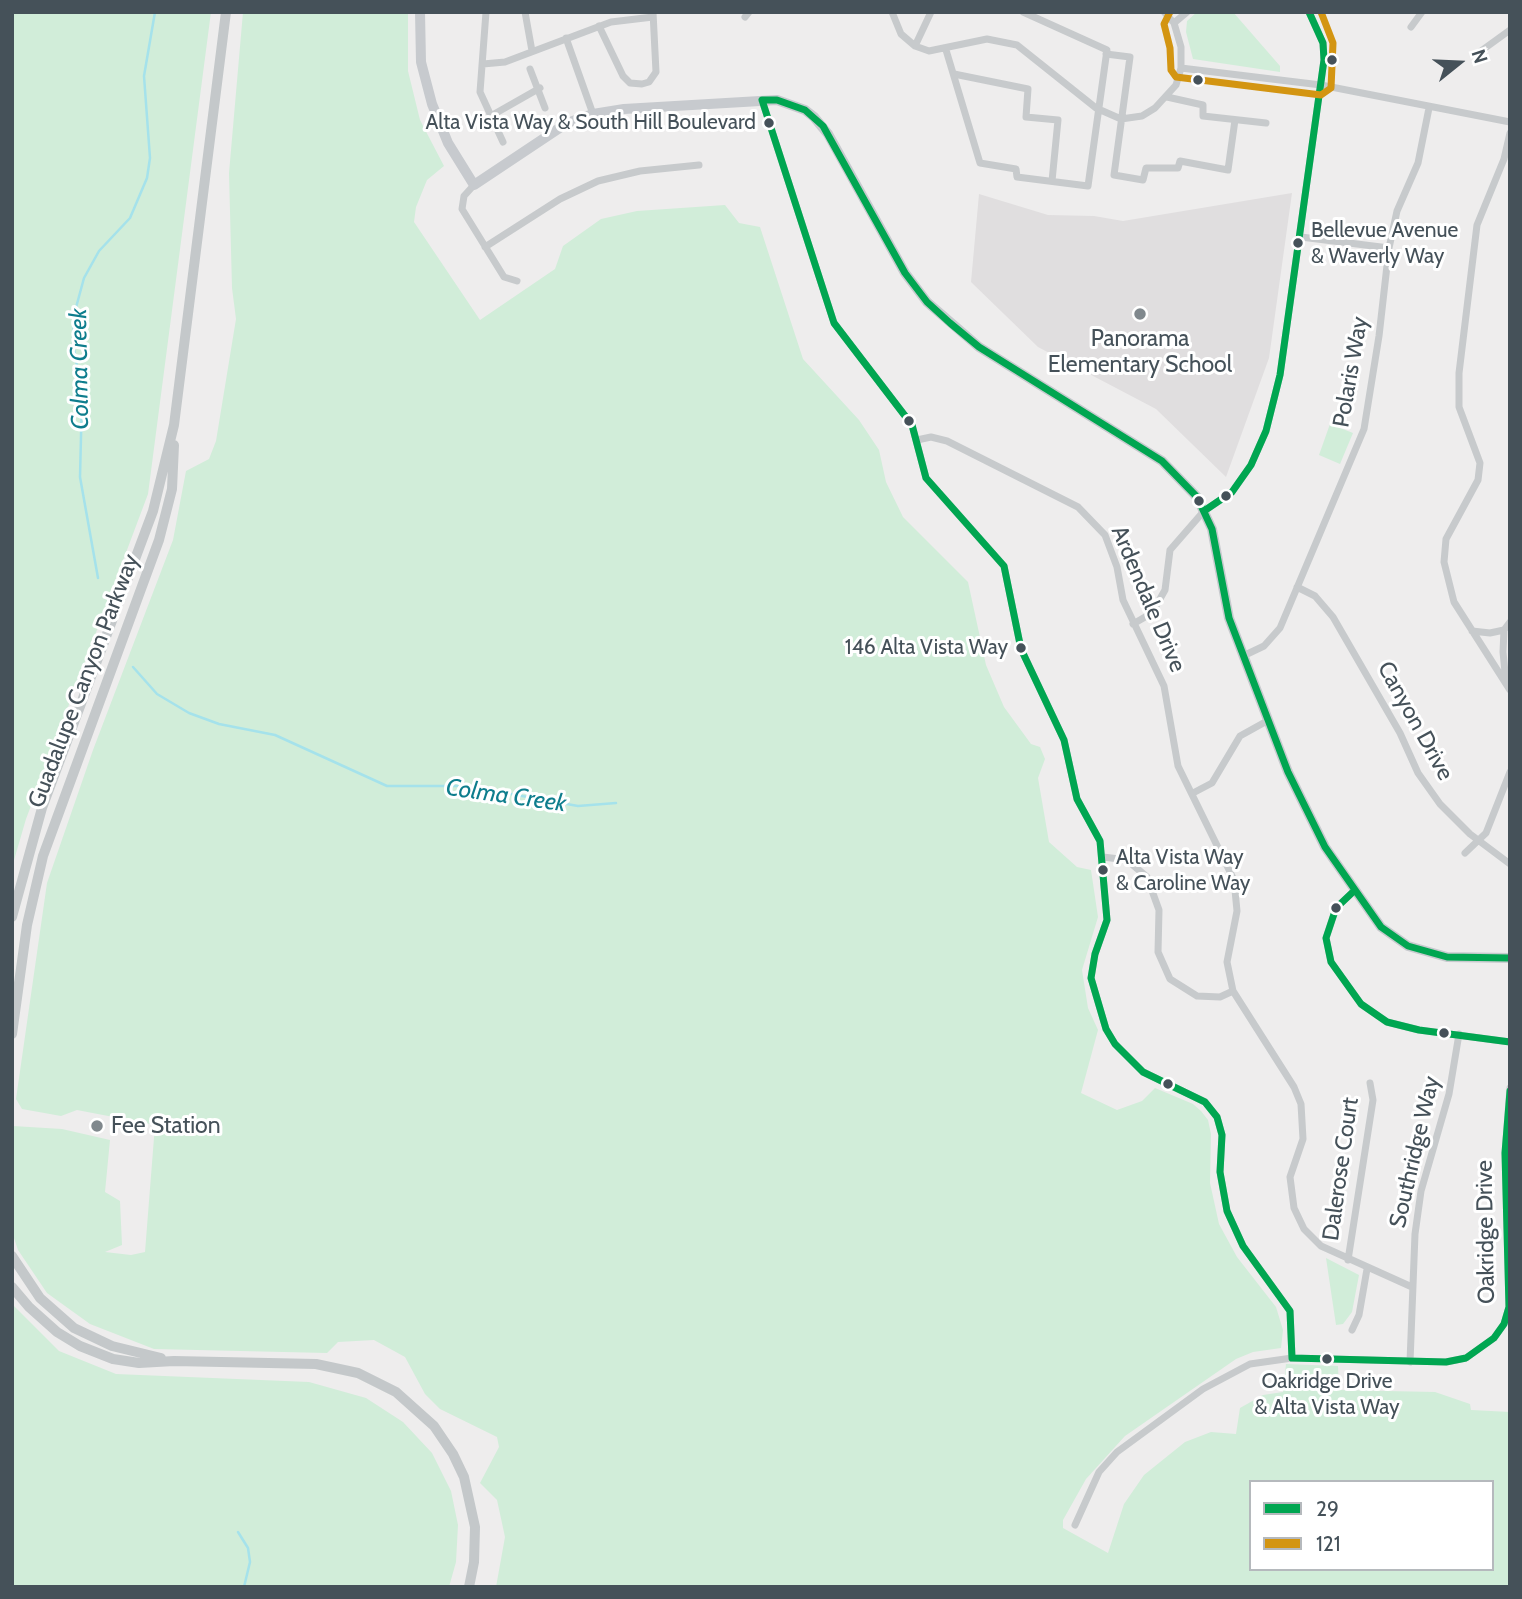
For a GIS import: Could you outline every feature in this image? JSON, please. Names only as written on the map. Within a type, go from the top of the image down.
[{"type":"main road","name":"Guadalupe Canyon Parkway","points":[[12,1034],[27,925],[41,863],[59,807],[164,523],[173,481],[174,425],[226,12]]},
{"type":"main road","name":"Guadalupe Canyon Parkway","points":[[12,917],[39,816],[153,511],[174,425]]},
{"type":"main road","points":[[12,1256],[40,1298],[68,1323],[96,1340],[174,1361]]},
{"type":"main road","points":[[12,1287],[29,1307],[64,1337],[104,1356],[130,1363],[174,1361],[332,1366],[373,1379],[410,1402],[444,1439],[467,1485],[476,1536],[469,1587]]},
{"type":"street","points":[[420,12],[421,62],[432,103],[448,143],[474,185]]},
{"type":"street","points":[[486,12],[481,92],[489,117],[503,142]]},
{"type":"street","points":[[525,12],[531,51]]},
{"type":"street","points":[[892,12],[901,34],[915,46],[929,51],[946,50],[987,39],[1017,45],[1097,108],[1121,119],[1142,116],[1167,97],[1181,68],[1181,47],[1174,23],[1164,12]]},
{"type":"street","points":[[915,46],[931,12]]},
{"type":"street","points":[[946,50],[980,163],[1016,169],[1017,177],[1088,187],[1107,50],[1023,12]]},
{"type":"street","points":[[1174,23],[1186,12]]},
{"type":"street","points":[[1133,624],[1152,613],[1164,590],[1170,550],[1204,511],[1232,492],[1251,465],[1266,431],[1280,375],[1321,85],[1323,43],[1309,12]]},
{"type":"street","points":[[1411,27],[1418,14]]},
{"type":"street","points":[[482,64],[505,62],[599,26],[653,15],[656,72],[649,82],[630,83],[623,76],[599,26]]},
{"type":"street","points":[[1481,51],[1510,30]]},
{"type":"street","points":[[566,38],[593,114]]},
{"type":"street","points":[[1106,54],[1130,57],[1114,175],[1143,180],[1146,168],[1178,168],[1180,160],[1228,170],[1235,120]]},
{"type":"street","points":[[1181,68],[1321,85],[1510,122]]},
{"type":"street","points":[[530,69],[540,88],[545,108]]},
{"type":"street","points":[[954,74],[1028,89],[1026,117],[1058,120],[1052,181]]},
{"type":"street","points":[[489,117],[540,88]]},
{"type":"street","points":[[1167,97],[1203,105],[1203,116],[1266,123]]},
{"type":"street","points":[[762,100],[834,323],[903,413],[917,440],[926,478],[1004,566],[1018,643],[1064,740],[1077,799],[1100,841],[1107,920],[1095,954],[1091,978],[1100,1012],[1115,1044],[1128,1059],[1155,1080],[1205,1102],[1217,1118],[1222,1135],[1220,1172],[1227,1210],[1243,1246],[1290,1311],[1292,1358]]},
{"type":"street","points":[[517,281],[503,276],[462,209],[464,196],[474,185],[567,122],[624,109],[762,100],[777,100],[805,110],[823,126],[905,273],[927,302],[979,347],[1162,461],[1187,484],[1204,511],[1216,545],[1229,618],[1267,721],[1311,824],[1381,927],[1408,946],[1447,957],[1510,958]]},
{"type":"street","name":"Polaris Way","points":[[1243,656],[1273,638],[1297,587],[1368,411],[1389,248],[1397,211],[1418,163],[1429,108]]},
{"type":"street","points":[[1508,687],[1454,602],[1444,562],[1446,539],[1478,480],[1480,463],[1459,407],[1459,373],[1477,225],[1504,159],[1510,132]]},
{"type":"street","points":[[485,247],[560,199],[598,180],[640,171],[698,165]]},
{"type":"street","points":[[1301,237],[1389,248]]},
{"type":"street","name":"Ardendale Drive","points":[[917,440],[931,437],[947,441],[1085,513],[1110,544],[1123,600],[1164,687],[1175,757],[1228,863],[1236,887],[1237,911],[1227,962],[1233,991],[1294,1087],[1301,1104],[1303,1139],[1290,1186],[1298,1219],[1321,1246],[1412,1287]]},
{"type":"street","name":"Canyon Drive","points":[[1297,587],[1315,596],[1333,617],[1400,733],[1418,774],[1440,804],[1480,842],[1510,864]]},
{"type":"street","points":[[1508,687],[1504,630],[1510,622]]},
{"type":"street","points":[[1472,631],[1490,633],[1504,630]]},
{"type":"street","points":[[1194,793],[1212,783],[1240,736],[1267,721]]},
{"type":"street","points":[[1465,853],[1480,842],[1510,772]]},
{"type":"street","points":[[1103,858],[1127,860],[1147,877],[1159,910],[1160,961],[1170,979],[1197,996],[1220,997],[1233,991]]},
{"type":"street","points":[[1356,890],[1336,908],[1327,927],[1331,962],[1361,1004],[1387,1022],[1510,1042]]},
{"type":"street","name":"Southridge Way","points":[[1410,1362],[1412,1287],[1421,1191],[1449,1094],[1459,1034]]},
{"type":"street","name":"Dalerose Court","points":[[1348,1259],[1373,1100],[1370,1083]]},
{"type":"street","name":"Oakridge Drive","points":[[1075,1525],[1099,1472],[1117,1452],[1203,1389],[1250,1364],[1292,1358],[1446,1363],[1466,1358],[1494,1338],[1504,1324],[1510,1288],[1504,1153],[1510,1088]]},
{"type":"street","points":[[1352,1330],[1359,1315],[1367,1269]]},
{"type":"shaded area","name":"Panorama Elementary School","points":[[1292,193],[1269,358],[1226,477],[1156,409],[1038,347],[971,282],[979,194],[1048,215],[1094,216],[1123,221]]},
{"type":"green space","points":[[12,12],[211,12],[148,494],[26,819],[12,867]]},
{"type":"green space","points":[[243,12],[408,12],[408,71],[420,120],[444,166],[427,180],[416,207],[414,222],[480,320],[555,269],[563,246],[601,219],[637,211],[725,205],[739,223],[760,227],[803,359],[859,420],[879,450],[886,482],[903,517],[968,582],[986,665],[1004,707],[1031,744],[1040,747],[1045,759],[1038,778],[1049,842],[1077,867],[1091,870],[1098,917],[1082,970],[1088,1008],[1098,1030],[1081,1093],[1117,1110],[1142,1101],[1155,1088],[1193,1104],[1201,1111],[1208,1120],[1211,1134],[1210,1183],[1219,1224],[1237,1257],[1276,1307],[1283,1330],[1281,1348],[1253,1352],[1236,1359],[1125,1436],[1086,1479],[1063,1520],[1063,1528],[1108,1553],[1124,1504],[1144,1475],[1185,1442],[1211,1432],[1236,1434],[1240,1408],[1263,1395],[1283,1392],[1286,1364],[1338,1366],[1339,1390],[1435,1392],[1470,1404],[1471,1410],[1510,1412],[1510,1587],[496,1587],[505,1537],[497,1500],[480,1483],[499,1447],[497,1437],[440,1409],[425,1394],[405,1357],[374,1340],[338,1342],[327,1353],[154,1349],[90,1324],[47,1293],[18,1250],[12,1232],[13,1126],[62,1129],[110,1140],[105,1192],[120,1201],[122,1245],[105,1252],[131,1255],[145,1252],[155,1125],[77,1110],[61,1116],[22,1109],[16,1099],[47,883],[93,750],[173,540],[186,471],[209,459],[216,441],[236,319],[232,288],[229,173]]},
{"type":"green space","points":[[1197,12],[1233,12],[1280,66],[1280,72],[1193,59],[1186,32],[1187,21]]},
{"type":"green space","points":[[1330,424],[1353,433],[1340,464],[1319,455]]},
{"type":"green space","points":[[1326,1258],[1359,1275],[1352,1312],[1343,1324],[1336,1325]]},
{"type":"green space","points":[[12,1304],[59,1351],[116,1374],[309,1382],[366,1398],[403,1422],[432,1453],[451,1491],[458,1525],[456,1562],[449,1587],[12,1587]]},
{"type":"waterway","name":"Colma Creek","points":[[98,578],[80,477],[82,396],[73,343],[74,315],[84,278],[99,251],[130,218],[147,178],[150,158],[144,76],[155,12]]},
{"type":"waterway","name":"Colma Creek","points":[[133,667],[157,694],[189,713],[219,724],[275,735],[387,786],[466,786],[578,806],[616,803]]},
{"type":"waterway","points":[[238,1532],[248,1548],[250,1562],[244,1587]]},
{"type":"transit line","name":"121","points":[[1170,12],[1164,24],[1170,48],[1171,70],[1176,77],[1321,95],[1331,88],[1333,43],[1321,12]]},
{"type":"transit line","name":"29","points":[[1204,511],[1232,492],[1251,465],[1266,431],[1280,375],[1324,60],[1323,43],[1309,12]]},
{"type":"transit line","name":"29","points":[[762,100],[834,323],[912,425],[926,478],[1004,566],[1021,649],[1064,740],[1077,799],[1100,841],[1107,920],[1095,954],[1091,978],[1106,1029],[1115,1044],[1143,1072],[1205,1102],[1217,1117],[1222,1135],[1220,1172],[1227,1211],[1243,1246],[1290,1311],[1292,1358]]},
{"type":"transit line","name":"29","points":[[762,100],[777,100],[805,110],[823,126],[905,273],[927,302],[950,323],[979,347],[1162,461],[1197,497],[1212,529],[1229,618],[1288,772],[1325,847],[1381,927],[1408,946],[1447,957],[1510,958]]},
{"type":"transit line","name":"29","points":[[1355,890],[1336,908],[1326,938],[1331,962],[1361,1004],[1387,1022],[1419,1030],[1510,1042]]},
{"type":"transit line","name":"29","points":[[1292,1358],[1446,1362],[1466,1358],[1494,1338],[1504,1324],[1509,1307],[1505,1153],[1510,1091]]},
{"type":"place","name":"Alta Vista Way & South Hill Boulevard","points":[[769,123]]},
{"type":"place","name":"Bellevue Avenue & Waverly Way","points":[[1298,243]]},
{"type":"place","name":"Panorama Elementary School","points":[[1140,314]]},
{"type":"place","name":"146 Alta Vista Way","points":[[1021,648]]},
{"type":"place","name":"Alta Vista Way & Caroline Way","points":[[1103,870]]},
{"type":"place","name":"Fee Station","points":[[97,1126]]},
{"type":"place","name":"Oakridge Drive & Alta Vista Way","points":[[1327,1359]]}]
